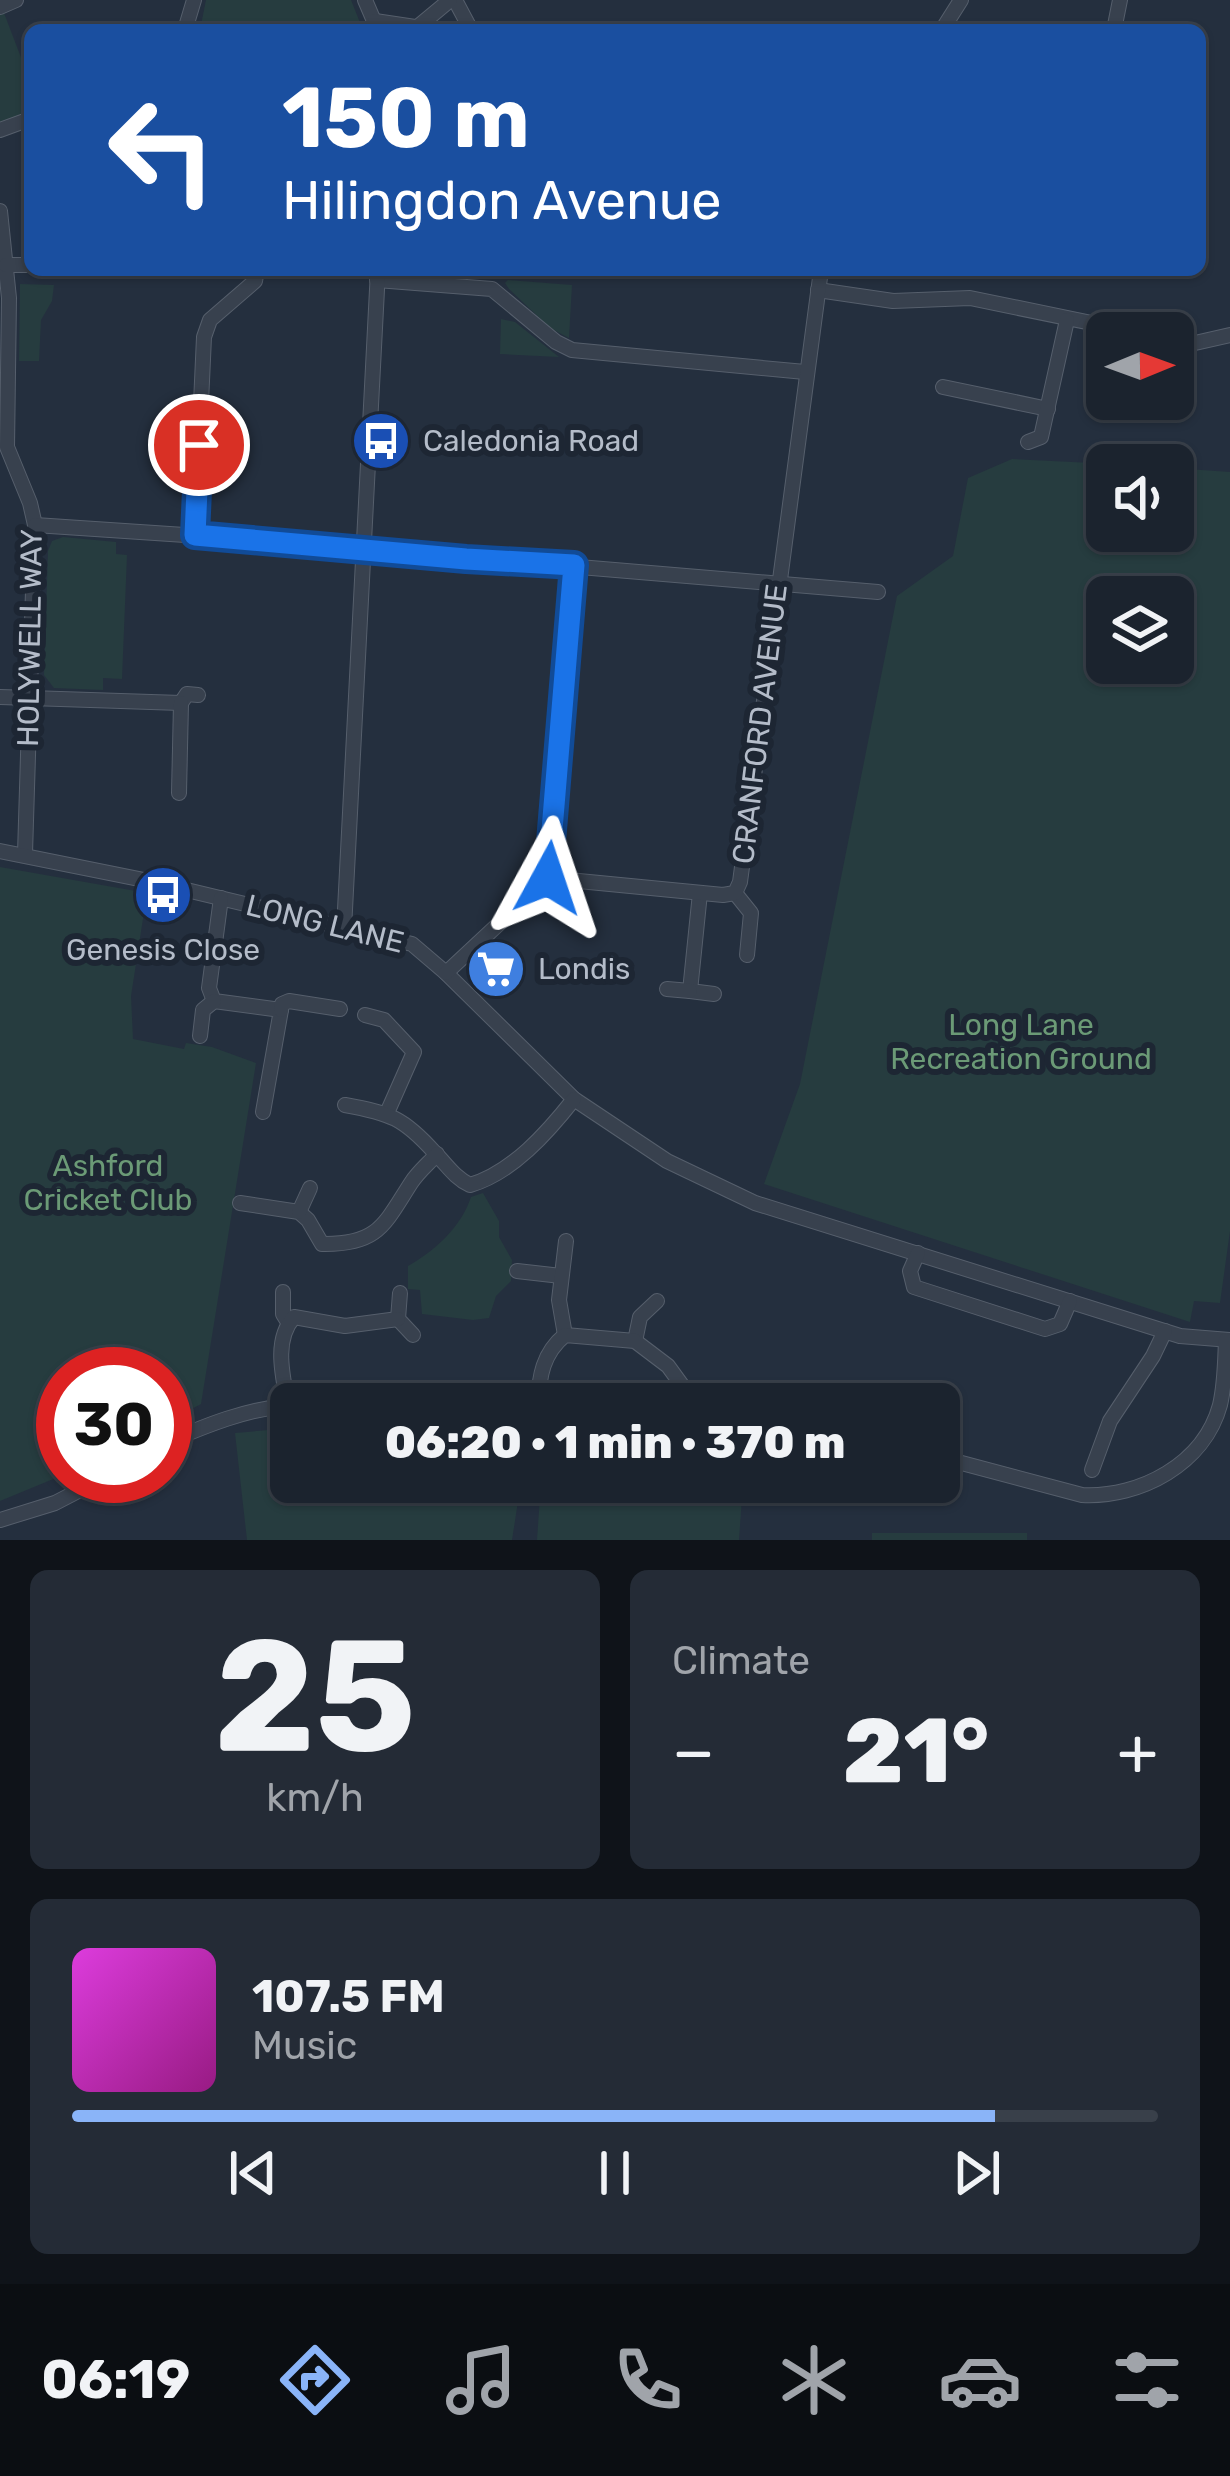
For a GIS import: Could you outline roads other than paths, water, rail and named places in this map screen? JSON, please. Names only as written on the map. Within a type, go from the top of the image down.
[{"type":"street","points":[[0,7],[16,0]]},
{"type":"street","points":[[422,24],[453,0]]},
{"type":"street","name":"HOLYWELL WAY","points":[[0,211],[9,298],[8,446],[35,525],[25,854]]},
{"type":"street","points":[[6,265],[24,266]]},
{"type":"street","points":[[195,535],[203,337],[210,320],[256,276]]},
{"type":"street","points":[[344,929],[377,276]]},
{"type":"street","points":[[385,276],[492,289],[572,350],[806,372]]},
{"type":"street","name":"CRANFORD AVENUE","points":[[548,878],[723,895],[735,893],[740,882],[820,276]]},
{"type":"street","points":[[818,290],[892,301],[970,298],[1086,324]]},
{"type":"street","points":[[1028,442],[1041,437],[1066,320]]},
{"type":"street","points":[[1194,343],[1230,335]]},
{"type":"street","points":[[944,387],[1048,409]]},
{"type":"street","points":[[965,412],[969,393]]},
{"type":"street","points":[[35,525],[878,592]]},
{"type":"street","points":[[446,974],[548,878],[574,565]]},
{"type":"street","points":[[179,794],[181,703],[187,694],[198,695]]},
{"type":"street","points":[[0,697],[181,703]]},
{"type":"street","name":"LONG LANE","points":[[0,851],[412,944],[574,1099],[643,1147],[712,1184],[755,1203],[1180,1336],[1228,1340]]},
{"type":"street","points":[[690,991],[700,892]]},
{"type":"street","points":[[735,893],[751,913],[747,955]]},
{"type":"street","points":[[214,1001],[209,988],[221,898]]},
{"type":"street","points":[[667,989],[714,994]]},
{"type":"street","points":[[263,1112],[282,1004],[289,1000],[340,1009]]},
{"type":"street","points":[[200,1036],[203,1010],[214,1001],[281,1010]]},
{"type":"street","points":[[365,1015],[384,1020],[414,1052]]},
{"type":"street","points":[[414,1052],[434,1049]]},
{"type":"street","points":[[388,1113],[414,1052]]},
{"type":"street","points":[[345,1106],[388,1113],[412,1129],[470,1185],[544,1137],[574,1099]]},
{"type":"street","points":[[240,1203],[299,1212],[322,1244],[347,1244],[390,1220],[414,1178],[437,1154]]},
{"type":"street","points":[[299,1212],[310,1188]]},
{"type":"street","points":[[565,1335],[559,1312],[566,1241]]},
{"type":"street","points":[[918,1253],[910,1271],[914,1288],[1045,1329],[1060,1324],[1070,1300]]},
{"type":"street","points":[[517,1271],[562,1276]]},
{"type":"street","points":[[283,1292],[283,1314],[288,1322]]},
{"type":"street","points":[[400,1293],[398,1319],[413,1335]]},
{"type":"street","points":[[635,1340],[640,1317],[657,1301]]},
{"type":"street","points":[[286,1383],[281,1357],[288,1322],[294,1317],[345,1326],[398,1319]]},
{"type":"street","points":[[1093,1470],[1110,1421],[1165,1330]]},
{"type":"street","points":[[541,1383],[543,1364],[565,1335],[635,1340],[668,1366],[680,1383]]},
{"type":"street","points":[[960,1463],[1082,1495],[1107,1495],[1146,1484],[1182,1462],[1208,1435],[1220,1406],[1228,1340]]},
{"type":"street","points":[[192,1431],[270,1407]]},
{"type":"street","points":[[0,1520],[55,1503]]},
{"type":"place","name":"Caledonia Road","points":[[381,441]]},
{"type":"place","name":"Genesis Close","points":[[163,895]]},
{"type":"place","name":"Londis","points":[[496,969]]},
{"type":"park label","name":"Long Lane Recreation Ground","points":[[1021,1042]]},
{"type":"park label","name":"Ashford Cricket Club","points":[[108,1183]]}]
